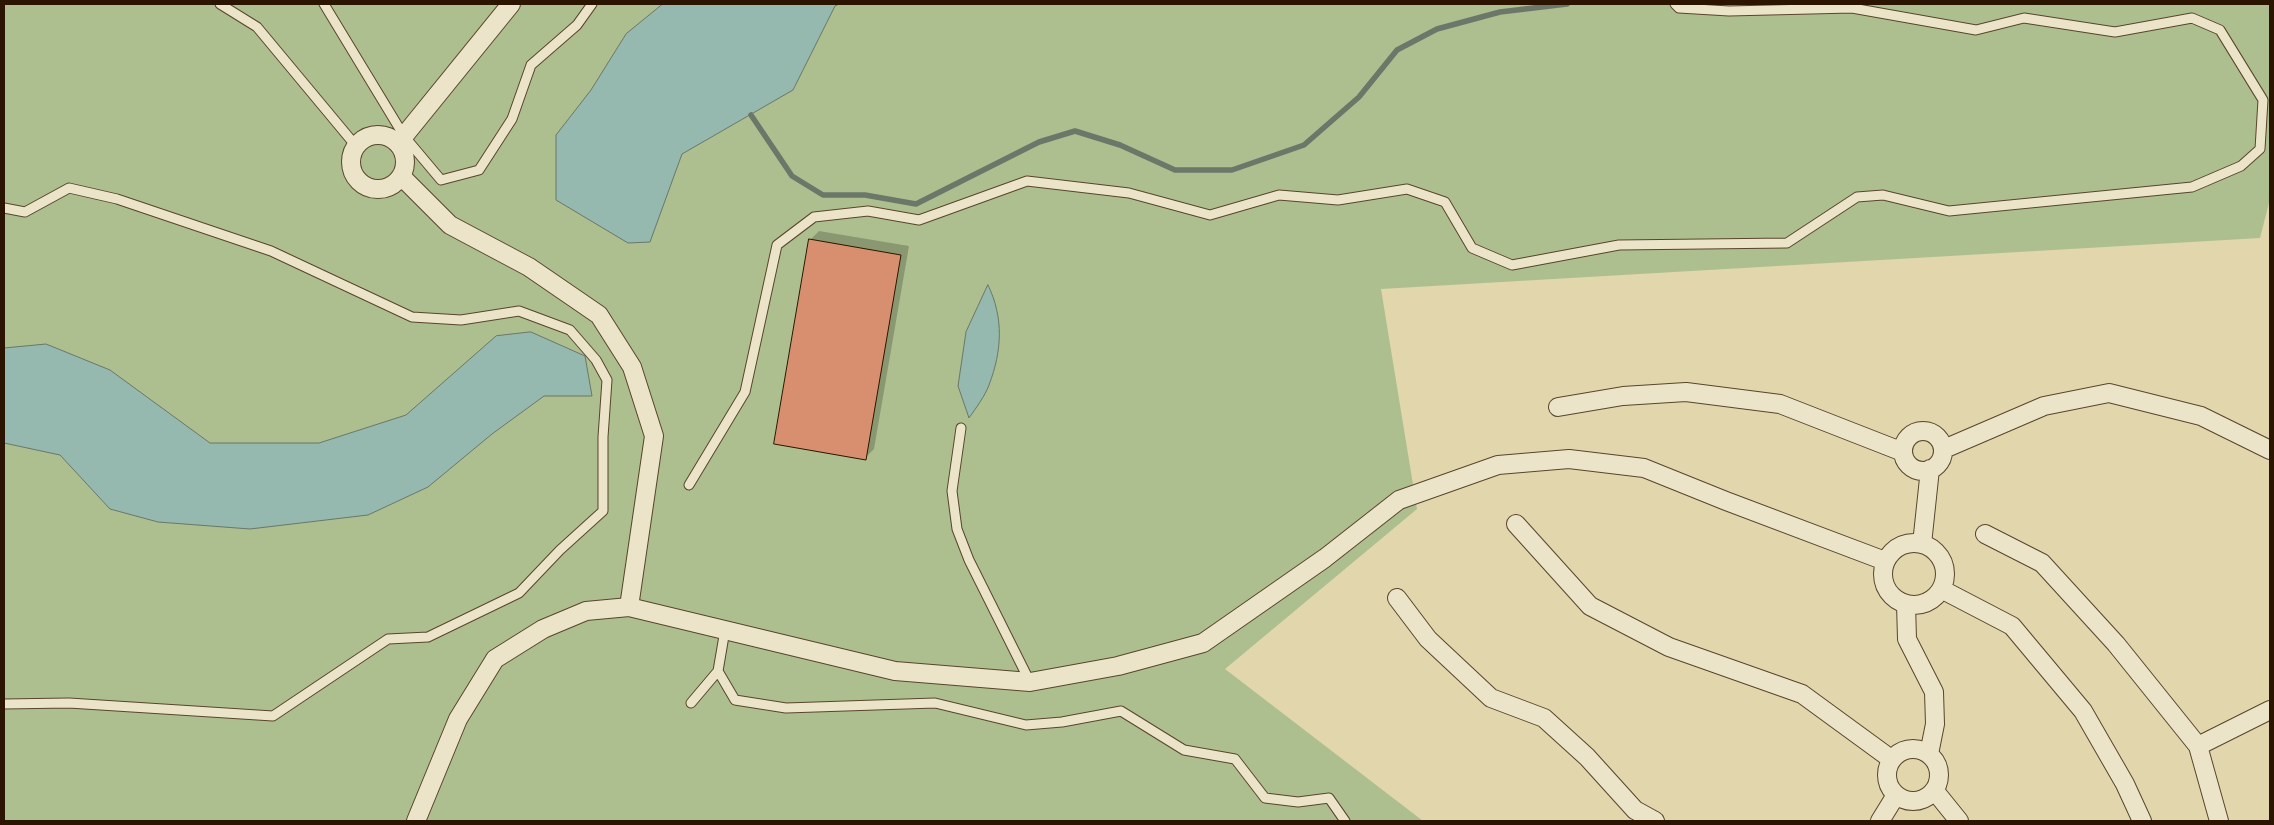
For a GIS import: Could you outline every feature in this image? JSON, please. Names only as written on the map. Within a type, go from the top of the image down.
[{"type":"street","points":[[400,139],[512,4]]},
{"type":"street","points":[[379,136],[400,139],[405,158],[401,176],[388,188],[371,188],[363,185],[356,179],[350,162],[356,146],[362,140],[379,136]]},
{"type":"street","points":[[401,176],[450,224],[528,267],[600,315],[632,367],[654,436],[629,607]]},
{"type":"street","points":[[1558,407],[1623,396],[1686,392],[1780,404],[1904,452]]},
{"type":"street","points":[[1944,449],[2044,406],[2109,393],[2201,416],[2270,450]]},
{"type":"street","points":[[1925,431],[1938,437],[1944,449],[1940,462],[1930,469],[1918,470],[1908,464],[1904,446],[1912,434],[1925,431]]},
{"type":"street","points":[[416,821],[458,719],[494,659],[543,629],[586,611],[629,607],[895,671],[1030,682],[1118,666],[1203,643],[1325,558],[1399,500],[1498,465],[1569,459],[1644,468],[1885,561]]},
{"type":"street","points":[[1922,544],[1930,469]]},
{"type":"street","points":[[1516,524],[1590,606],[1669,647],[1802,694],[1892,759]]},
{"type":"street","points":[[1985,534],[2042,564],[2116,644],[2198,746],[2219,821]]},
{"type":"street","points":[[1905,544],[1922,544],[1938,554],[1943,562],[1945,571],[1941,589],[1935,597],[1926,603],[1906,604],[1896,600],[1888,592],[1882,571],[1885,561],[1897,548],[1905,544]]},
{"type":"street","points":[[1941,589],[2012,626],[2083,711],[2125,784],[2142,821]]},
{"type":"street","points":[[1397,598],[1428,640],[1491,698],[1544,718],[1587,757],[1635,810],[1655,821]]},
{"type":"street","points":[[1906,604],[1907,638],[1934,692],[1935,724],[1929,754]]},
{"type":"street","points":[[2198,746],[2270,710]]},
{"type":"street","points":[[1914,748],[1929,754],[1934,760],[1939,775],[1934,790],[1928,796],[1912,801],[1896,795],[1888,782],[1886,774],[1892,759],[1905,750],[1914,748]]},
{"type":"street","points":[[1934,790],[1959,821]]},
{"type":"street","points":[[1880,821],[1896,795]]},
{"type":"lane","points":[[220,4],[257,27],[356,146]]},
{"type":"lane","points":[[324,4],[400,139],[441,180],[478,170],[512,120],[531,65],[577,25],[592,4]]},
{"type":"lane","points":[[689,485],[745,392],[777,245],[814,217],[868,212],[919,220],[1026,181],[1129,193],[1210,215],[1278,196],[1338,200],[1407,189],[1445,202],[1472,248],[1512,265],[1619,245],[1787,243],[1857,197],[1883,194],[1949,212],[2192,187],[2241,166],[2260,148],[2263,100],[2220,30],[2192,18],[2114,32],[2024,18],[1976,30],[1852,8],[1729,12],[1679,8],[1675,4]]},
{"type":"lane","points":[[4,208],[26,212],[69,188],[117,199],[271,251],[412,316],[461,320],[519,311],[570,330],[596,360],[607,380],[603,437],[603,511],[560,550],[519,594],[428,637],[388,638],[273,716],[69,703],[4,704]]},
{"type":"lane","points":[[961,428],[952,491],[957,529],[969,560],[1030,682]]},
{"type":"lane","points":[[691,703],[718,671],[725,630]]},
{"type":"lane","points":[[718,671],[735,700],[786,708],[935,703],[1026,725],[1062,722],[1121,711],[1184,750],[1235,759],[1265,798],[1298,802],[1329,798],[1345,821]]},
{"type":"green space","points":[[4,4],[2270,4],[2270,199],[2260,238],[1381,289],[1417,509],[1225,669],[1423,821],[4,821]]},
{"type":"water","points":[[663,4],[839,4],[835,6],[793,90],[682,154],[650,242],[628,243],[556,200],[556,135],[591,90],[626,34]]},
{"type":"water","points":[[988,285],[997,310],[999,347],[997,360],[987,389],[969,418],[958,386],[966,332]]},
{"type":"water","points":[[531,332],[585,356],[592,396],[544,396],[492,434],[428,487],[368,515],[250,529],[158,522],[110,509],[60,455],[4,443],[4,348],[46,344],[110,370],[210,443],[319,443],[406,415],[496,336]]},
{"type":"building","points":[[809,239],[901,255],[866,460],[774,444]]},
{"type":"waterway","points":[[751,115],[792,176],[823,195],[865,195],[916,204],[1039,142],[1075,131],[1120,145],[1175,170],[1232,170],[1304,145],[1359,97],[1397,50],[1437,29],[1500,12],[1567,4]]}]
